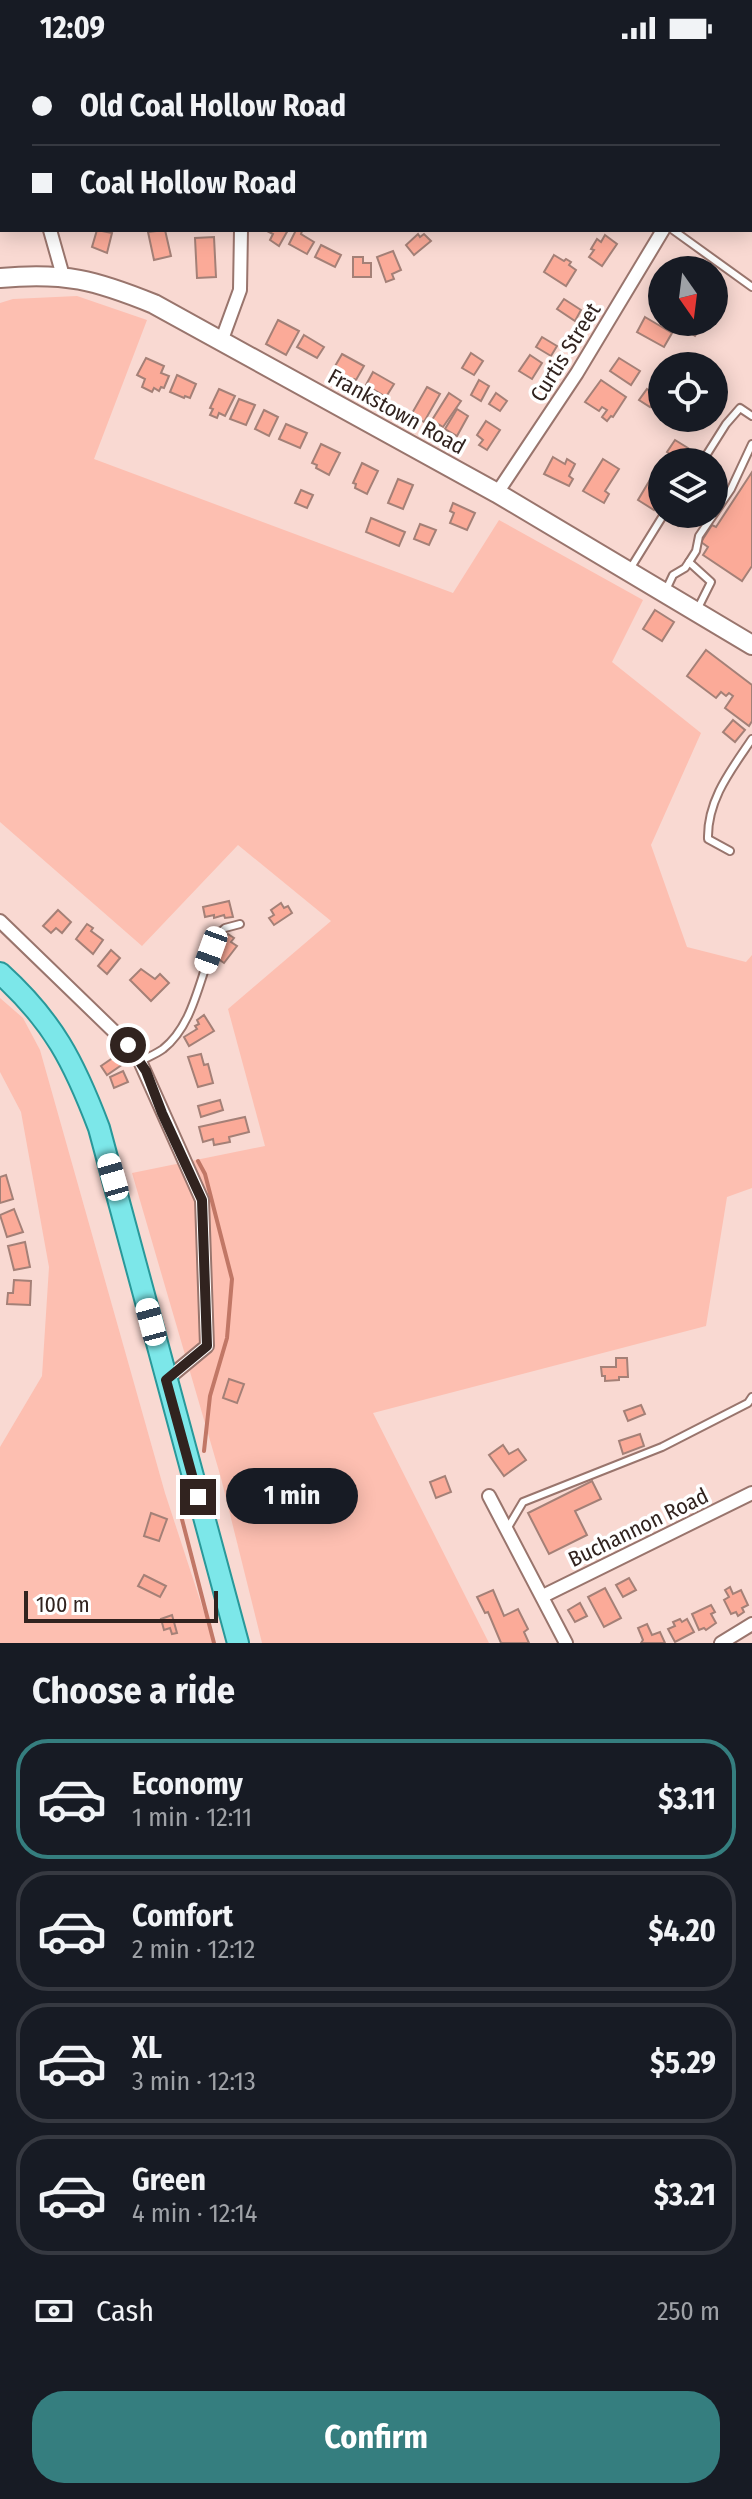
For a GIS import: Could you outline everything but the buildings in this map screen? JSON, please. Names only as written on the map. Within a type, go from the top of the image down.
[{"type":"main road","name":"Frankstown Road","points":[[0,278],[63,276],[113,288],[154,304],[497,493],[752,645]]},
{"type":"main road","points":[[0,973],[49,1024],[85,1091],[113,1177],[238,1643]]},
{"type":"street","points":[[51,232],[63,276]]},
{"type":"street","points":[[221,342],[240,290],[241,232]]},
{"type":"street","name":"Curtis Street","points":[[497,493],[577,373],[662,232]]},
{"type":"street","points":[[0,921],[141,1061],[202,1200],[207,1346],[166,1380]]},
{"type":"street","name":"Buchannon Road","points":[[543,1596],[752,1493]]},
{"type":"street","points":[[489,1496],[566,1643]]},
{"type":"street","points":[[721,1643],[752,1624]]},
{"type":"lane","points":[[676,232],[752,287]]},
{"type":"lane","points":[[711,448],[740,408],[752,416]]},
{"type":"lane","points":[[664,593],[673,575],[685,568],[696,551],[699,536],[731,489],[752,444]]},
{"type":"lane","points":[[629,572],[656,528]]},
{"type":"lane","points":[[689,562],[711,582],[696,612]]},
{"type":"lane","points":[[730,851],[708,839],[708,825],[714,800],[752,739]]},
{"type":"lane","points":[[141,1061],[166,1047],[172,1039],[190,1009],[219,933],[240,924]]},
{"type":"lane","points":[[507,1530],[523,1502],[662,1447],[748,1403],[752,1397]]},
{"type":"shaded area","points":[[77,296],[147,320],[94,459],[453,593],[499,520],[643,600],[612,662],[701,733],[651,845],[687,947],[746,962],[752,955],[752,1188],[727,1197],[706,1326],[373,1413],[489,1643],[262,1643],[221,1478],[132,1173],[265,1146],[228,1009],[331,921],[238,845],[142,946],[0,822],[0,303],[13,299]]},
{"type":"shaded area","points":[[0,998],[23,1018],[40,1050],[165,1493],[214,1643],[0,1643],[0,1447],[42,1376],[49,1267],[21,1112],[0,1072]]},
{"type":"waterway","points":[[198,1161],[205,1174],[232,1279],[227,1338],[210,1396],[204,1451]]},
{"type":"waterway","points":[[178,1504],[214,1643]]},
{"type":"route","points":[[128,1045],[146,1071],[202,1200],[207,1346],[166,1380],[198,1497]]}]
